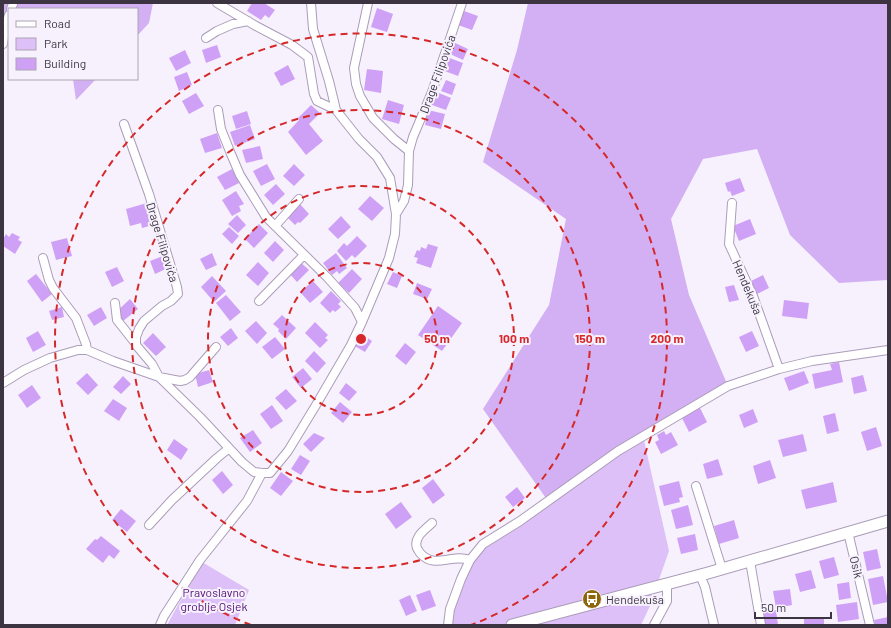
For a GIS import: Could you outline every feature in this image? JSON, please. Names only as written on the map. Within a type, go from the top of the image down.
[{"type":"main road","points":[[512,625],[722,569],[888,521]]},
{"type":"street","name":"Drage Filipovića","points":[[217,3],[292,45],[308,57],[314,94],[317,101],[336,110]]},
{"type":"street","name":"Drage Filipovića","points":[[262,473],[270,473],[288,451],[351,345],[389,258],[395,234],[396,214],[390,178],[377,157],[359,139],[336,110],[313,29],[311,3]]},
{"type":"street","points":[[368,3],[354,68],[356,84],[360,96],[373,118],[408,151]]},
{"type":"street","name":"Drage Filipovića","points":[[396,214],[404,201],[408,185],[408,151],[432,92],[462,3]]},
{"type":"street","points":[[3,44],[8,18]]},
{"type":"street","points":[[206,38],[233,24],[248,21]]},
{"type":"street","points":[[218,110],[221,129],[240,174],[266,217],[327,277],[355,308],[362,322]]},
{"type":"street","name":"Drage Filipovića","points":[[124,124],[149,194],[178,294],[171,302],[162,306],[144,321],[136,337],[136,344]]},
{"type":"street","points":[[276,226],[299,199]]},
{"type":"street","name":"Hendekuša","points":[[732,203],[729,244],[753,296],[779,369]]},
{"type":"street","points":[[259,301],[304,255]]},
{"type":"street","points":[[43,258],[49,280],[53,288],[76,318],[87,350]]},
{"type":"street","points":[[115,303],[117,320],[152,364],[159,377],[200,417],[228,449],[254,472],[262,473],[247,501],[200,560],[164,616],[160,625]]},
{"type":"street","points":[[3,383],[24,370],[50,358],[78,350],[87,350],[159,377],[180,381],[186,380],[216,347]]},
{"type":"street","points":[[448,625],[450,609],[461,579],[470,560],[483,544],[520,521],[618,451],[728,386],[779,369],[812,361],[888,350]]},
{"type":"street","points":[[149,525],[172,500],[228,449]]},
{"type":"street","points":[[696,486],[722,569]]},
{"type":"street","points":[[432,523],[421,533],[417,540],[417,549],[424,557],[436,561],[463,558],[470,560]]},
{"type":"street","name":"Osik","points":[[848,532],[870,625]]},
{"type":"street","points":[[750,561],[761,625]]},
{"type":"street","points":[[700,575],[705,587],[714,625]]},
{"type":"street","points":[[654,625],[667,601],[667,584]]},
{"type":"green space","points":[[643,436],[669,551],[649,608],[641,625],[448,625],[461,579],[483,544]]},
{"type":"green space","name":"Pravoslavno groblje Osjek","points":[[202,562],[249,590],[235,625],[167,625]]},
{"type":"shaded area","points":[[3,3],[153,3],[149,23],[138,35],[138,8],[8,8],[3,25]]},
{"type":"shaded area","points":[[528,3],[888,3],[888,280],[839,283],[790,235],[757,149],[703,159],[671,219],[689,295],[728,386],[618,451],[548,501],[483,409],[549,305],[566,219],[483,162],[517,50]]},
{"type":"shaded area","points":[[73,80],[95,80],[76,100]]},
{"type":"building","points":[[252,3],[264,3],[275,10],[269,18],[265,15],[261,20],[247,11]]},
{"type":"building","points":[[377,8],[393,14],[387,32],[371,27]]},
{"type":"building","points":[[464,11],[478,16],[472,30],[458,25]]},
{"type":"building","points":[[453,42],[468,49],[463,60],[448,53]]},
{"type":"building","points":[[217,45],[221,57],[206,63],[202,50]]},
{"type":"building","points":[[185,50],[191,63],[176,71],[169,58]]},
{"type":"building","points":[[447,57],[463,63],[458,76],[442,70]]},
{"type":"building","points":[[288,65],[295,79],[281,86],[274,73]]},
{"type":"building","points":[[367,69],[383,71],[381,93],[364,90]]},
{"type":"building","points":[[187,72],[192,85],[179,91],[174,77]]},
{"type":"building","points":[[446,80],[456,84],[452,95],[441,91]]},
{"type":"building","points":[[434,91],[451,98],[446,110],[429,104]]},
{"type":"building","points":[[196,93],[204,106],[189,114],[182,101]]},
{"type":"building","points":[[388,100],[404,105],[399,124],[382,119]]},
{"type":"building","points":[[311,105],[320,113],[309,124],[323,141],[306,155],[288,132],[299,120],[298,118]]},
{"type":"building","points":[[428,110],[445,114],[441,129],[425,125]]},
{"type":"building","points":[[247,111],[251,124],[236,129],[232,116]]},
{"type":"building","points":[[250,125],[255,139],[235,146],[230,132]]},
{"type":"building","points":[[217,133],[222,148],[205,153],[200,139]]},
{"type":"building","points":[[260,146],[263,159],[246,163],[242,150]]},
{"type":"building","points":[[267,164],[275,179],[261,186],[253,171]]},
{"type":"building","points":[[294,164],[305,175],[294,186],[283,176]]},
{"type":"building","points":[[232,169],[239,183],[225,190],[217,177]]},
{"type":"building","points":[[740,178],[745,191],[732,196],[730,191],[728,192],[725,183]]},
{"type":"building","points":[[276,184],[285,194],[273,205],[264,195]]},
{"type":"building","points":[[236,191],[244,204],[239,206],[241,211],[232,216],[222,200]]},
{"type":"building","points":[[370,196],[384,208],[372,221],[358,209]]},
{"type":"building","points":[[147,203],[153,225],[142,228],[141,223],[130,226],[126,209]]},
{"type":"building","points":[[299,203],[309,214],[300,223],[298,222],[295,225],[286,216]]},
{"type":"building","points":[[237,215],[246,225],[238,233],[228,224]]},
{"type":"building","points":[[341,216],[351,227],[338,239],[328,229]]},
{"type":"building","points":[[750,219],[756,234],[739,241],[733,226]]},
{"type":"building","points":[[259,224],[268,233],[254,248],[245,239]]},
{"type":"building","points":[[229,227],[239,236],[232,244],[222,234]]},
{"type":"building","points":[[12,233],[20,237],[18,240],[22,242],[15,254],[3,246],[3,239],[6,234],[9,237]]},
{"type":"building","points":[[357,236],[367,246],[355,258],[352,255],[346,261],[337,251],[344,243],[347,246]]},
{"type":"building","points":[[67,238],[72,256],[56,260],[51,242]]},
{"type":"building","points":[[275,241],[284,250],[273,262],[264,253]]},
{"type":"building","points":[[428,244],[438,247],[431,268],[416,263],[418,258],[414,257],[417,250],[420,251],[421,247],[426,249]]},
{"type":"building","points":[[212,253],[217,265],[206,270],[200,259]]},
{"type":"building","points":[[336,253],[347,268],[339,274],[337,271],[332,275],[323,263]]},
{"type":"building","points":[[163,256],[168,268],[155,274],[150,261]]},
{"type":"building","points":[[299,261],[309,270],[297,282],[288,272]]},
{"type":"building","points":[[258,262],[269,273],[258,286],[246,275]]},
{"type":"building","points":[[117,267],[124,281],[112,287],[105,272]]},
{"type":"building","points":[[352,269],[362,279],[349,293],[338,283]]},
{"type":"building","points":[[393,272],[402,276],[397,288],[387,284]]},
{"type":"building","points":[[36,274],[52,294],[42,302],[27,281]]},
{"type":"building","points":[[763,275],[769,288],[757,294],[751,281]]},
{"type":"building","points":[[212,276],[226,291],[214,302],[201,287]]},
{"type":"building","points":[[313,281],[323,292],[310,303],[300,292]]},
{"type":"building","points":[[417,283],[432,289],[427,299],[413,294]]},
{"type":"building","points":[[734,285],[739,300],[729,302],[725,287]]},
{"type":"building","points":[[331,291],[341,301],[338,304],[341,307],[335,312],[333,310],[330,313],[320,303]]},
{"type":"building","points":[[226,295],[241,312],[230,321],[216,303]]},
{"type":"building","points":[[130,299],[138,309],[123,321],[116,312]]},
{"type":"building","points":[[784,300],[809,303],[807,319],[782,316]]},
{"type":"building","points":[[438,306],[462,323],[442,351],[418,335]]},
{"type":"building","points":[[62,307],[64,317],[52,320],[49,311]]},
{"type":"building","points":[[101,307],[107,318],[94,326],[87,315]]},
{"type":"building","points":[[282,315],[296,328],[286,339],[278,331],[279,329],[273,324]]},
{"type":"building","points":[[256,321],[267,333],[257,344],[245,331]]},
{"type":"building","points":[[315,322],[328,335],[325,338],[328,340],[320,348],[305,333]]},
{"type":"building","points":[[231,328],[238,338],[228,346],[220,337]]},
{"type":"building","points":[[38,331],[46,345],[33,352],[26,338]]},
{"type":"building","points":[[752,331],[759,346],[746,352],[739,337]]},
{"type":"building","points":[[153,333],[166,347],[156,356],[143,343]]},
{"type":"building","points":[[360,333],[372,341],[365,352],[353,345]]},
{"type":"building","points":[[275,337],[285,349],[272,359],[262,347]]},
{"type":"building","points":[[405,343],[416,352],[406,365],[395,356]]},
{"type":"building","points":[[314,351],[326,363],[317,373],[305,361]]},
{"type":"building","points":[[839,362],[843,382],[815,389],[812,374],[832,370],[830,364]]},
{"type":"building","points":[[303,368],[312,379],[301,388],[292,377]]},
{"type":"building","points":[[209,370],[213,382],[198,387],[195,374]]},
{"type":"building","points":[[804,371],[809,383],[789,391],[784,378]]},
{"type":"building","points":[[87,373],[98,385],[88,395],[76,383]]},
{"type":"building","points":[[863,375],[867,391],[854,394],[851,378]]},
{"type":"building","points":[[123,376],[131,384],[121,394],[113,387]]},
{"type":"building","points":[[346,383],[357,392],[349,401],[339,393]]},
{"type":"building","points":[[32,385],[41,398],[27,408],[18,395]]},
{"type":"building","points":[[286,389],[297,401],[286,410],[275,398]]},
{"type":"building","points":[[113,399],[127,408],[119,421],[104,411]]},
{"type":"building","points":[[340,402],[352,412],[343,423],[331,413]]},
{"type":"building","points":[[272,405],[283,421],[271,429],[260,414]]},
{"type":"building","points":[[700,408],[707,422],[689,432],[682,418]]},
{"type":"building","points":[[753,409],[758,422],[744,428],[739,415]]},
{"type":"building","points":[[835,413],[839,431],[827,434],[823,416]]},
{"type":"building","points":[[876,427],[882,446],[867,451],[861,432]]},
{"type":"building","points":[[253,430],[262,443],[250,452],[240,438]]},
{"type":"building","points":[[664,431],[666,435],[671,432],[678,445],[661,454],[655,442],[659,440],[657,435]]},
{"type":"building","points":[[314,433],[325,438],[311,452],[303,444]]},
{"type":"building","points":[[803,434],[807,451],[783,457],[778,440]]},
{"type":"building","points":[[174,439],[188,449],[181,460],[167,450]]},
{"type":"building","points":[[300,455],[310,461],[301,475],[291,469]]},
{"type":"building","points":[[718,459],[723,475],[707,479],[703,464]]},
{"type":"building","points":[[770,460],[776,478],[758,484],[753,466]]},
{"type":"building","points":[[222,471],[233,485],[223,494],[212,480]]},
{"type":"building","points":[[281,472],[293,481],[281,496],[270,488]]},
{"type":"building","points":[[433,479],[445,495],[433,504],[422,488]]},
{"type":"building","points":[[679,481],[683,497],[679,498],[680,502],[664,506],[659,486]]},
{"type":"building","points":[[833,482],[837,502],[806,509],[801,490]]},
{"type":"building","points":[[517,487],[525,498],[513,507],[505,497]]},
{"type":"building","points":[[401,502],[412,517],[396,529],[385,514]]},
{"type":"building","points":[[688,505],[693,525],[676,529],[671,510]]},
{"type":"building","points":[[121,509],[136,521],[127,532],[112,520]]},
{"type":"building","points":[[734,520],[739,538],[719,544],[714,526]]},
{"type":"building","points":[[695,534],[698,550],[681,554],[677,538]]},
{"type":"building","points":[[101,536],[120,551],[114,559],[109,555],[103,563],[86,549],[95,539],[97,540]]},
{"type":"building","points":[[877,549],[881,568],[867,571],[863,552]]},
{"type":"building","points":[[834,557],[839,575],[824,579],[819,561]]},
{"type":"building","points":[[811,570],[816,588],[800,592],[795,574]]},
{"type":"building","points":[[883,576],[888,602],[873,605],[868,579]]},
{"type":"building","points":[[849,582],[851,598],[839,600],[837,584]]},
{"type":"building","points":[[790,589],[792,605],[776,608],[773,591]]},
{"type":"building","points":[[430,590],[436,606],[422,611],[416,595]]},
{"type":"building","points":[[410,595],[417,611],[406,616],[399,600]]},
{"type":"building","points":[[857,602],[859,619],[838,622],[836,605]]},
{"type":"building","points":[[776,610],[778,625],[764,625],[762,611]]},
{"type":"building","points":[[824,617],[824,625],[804,625],[804,618]]},
{"type":"building","points":[[888,617],[888,625],[875,625],[874,620]]},
{"type":"place","name":"Hendekuša","points":[[592,599]]}]
